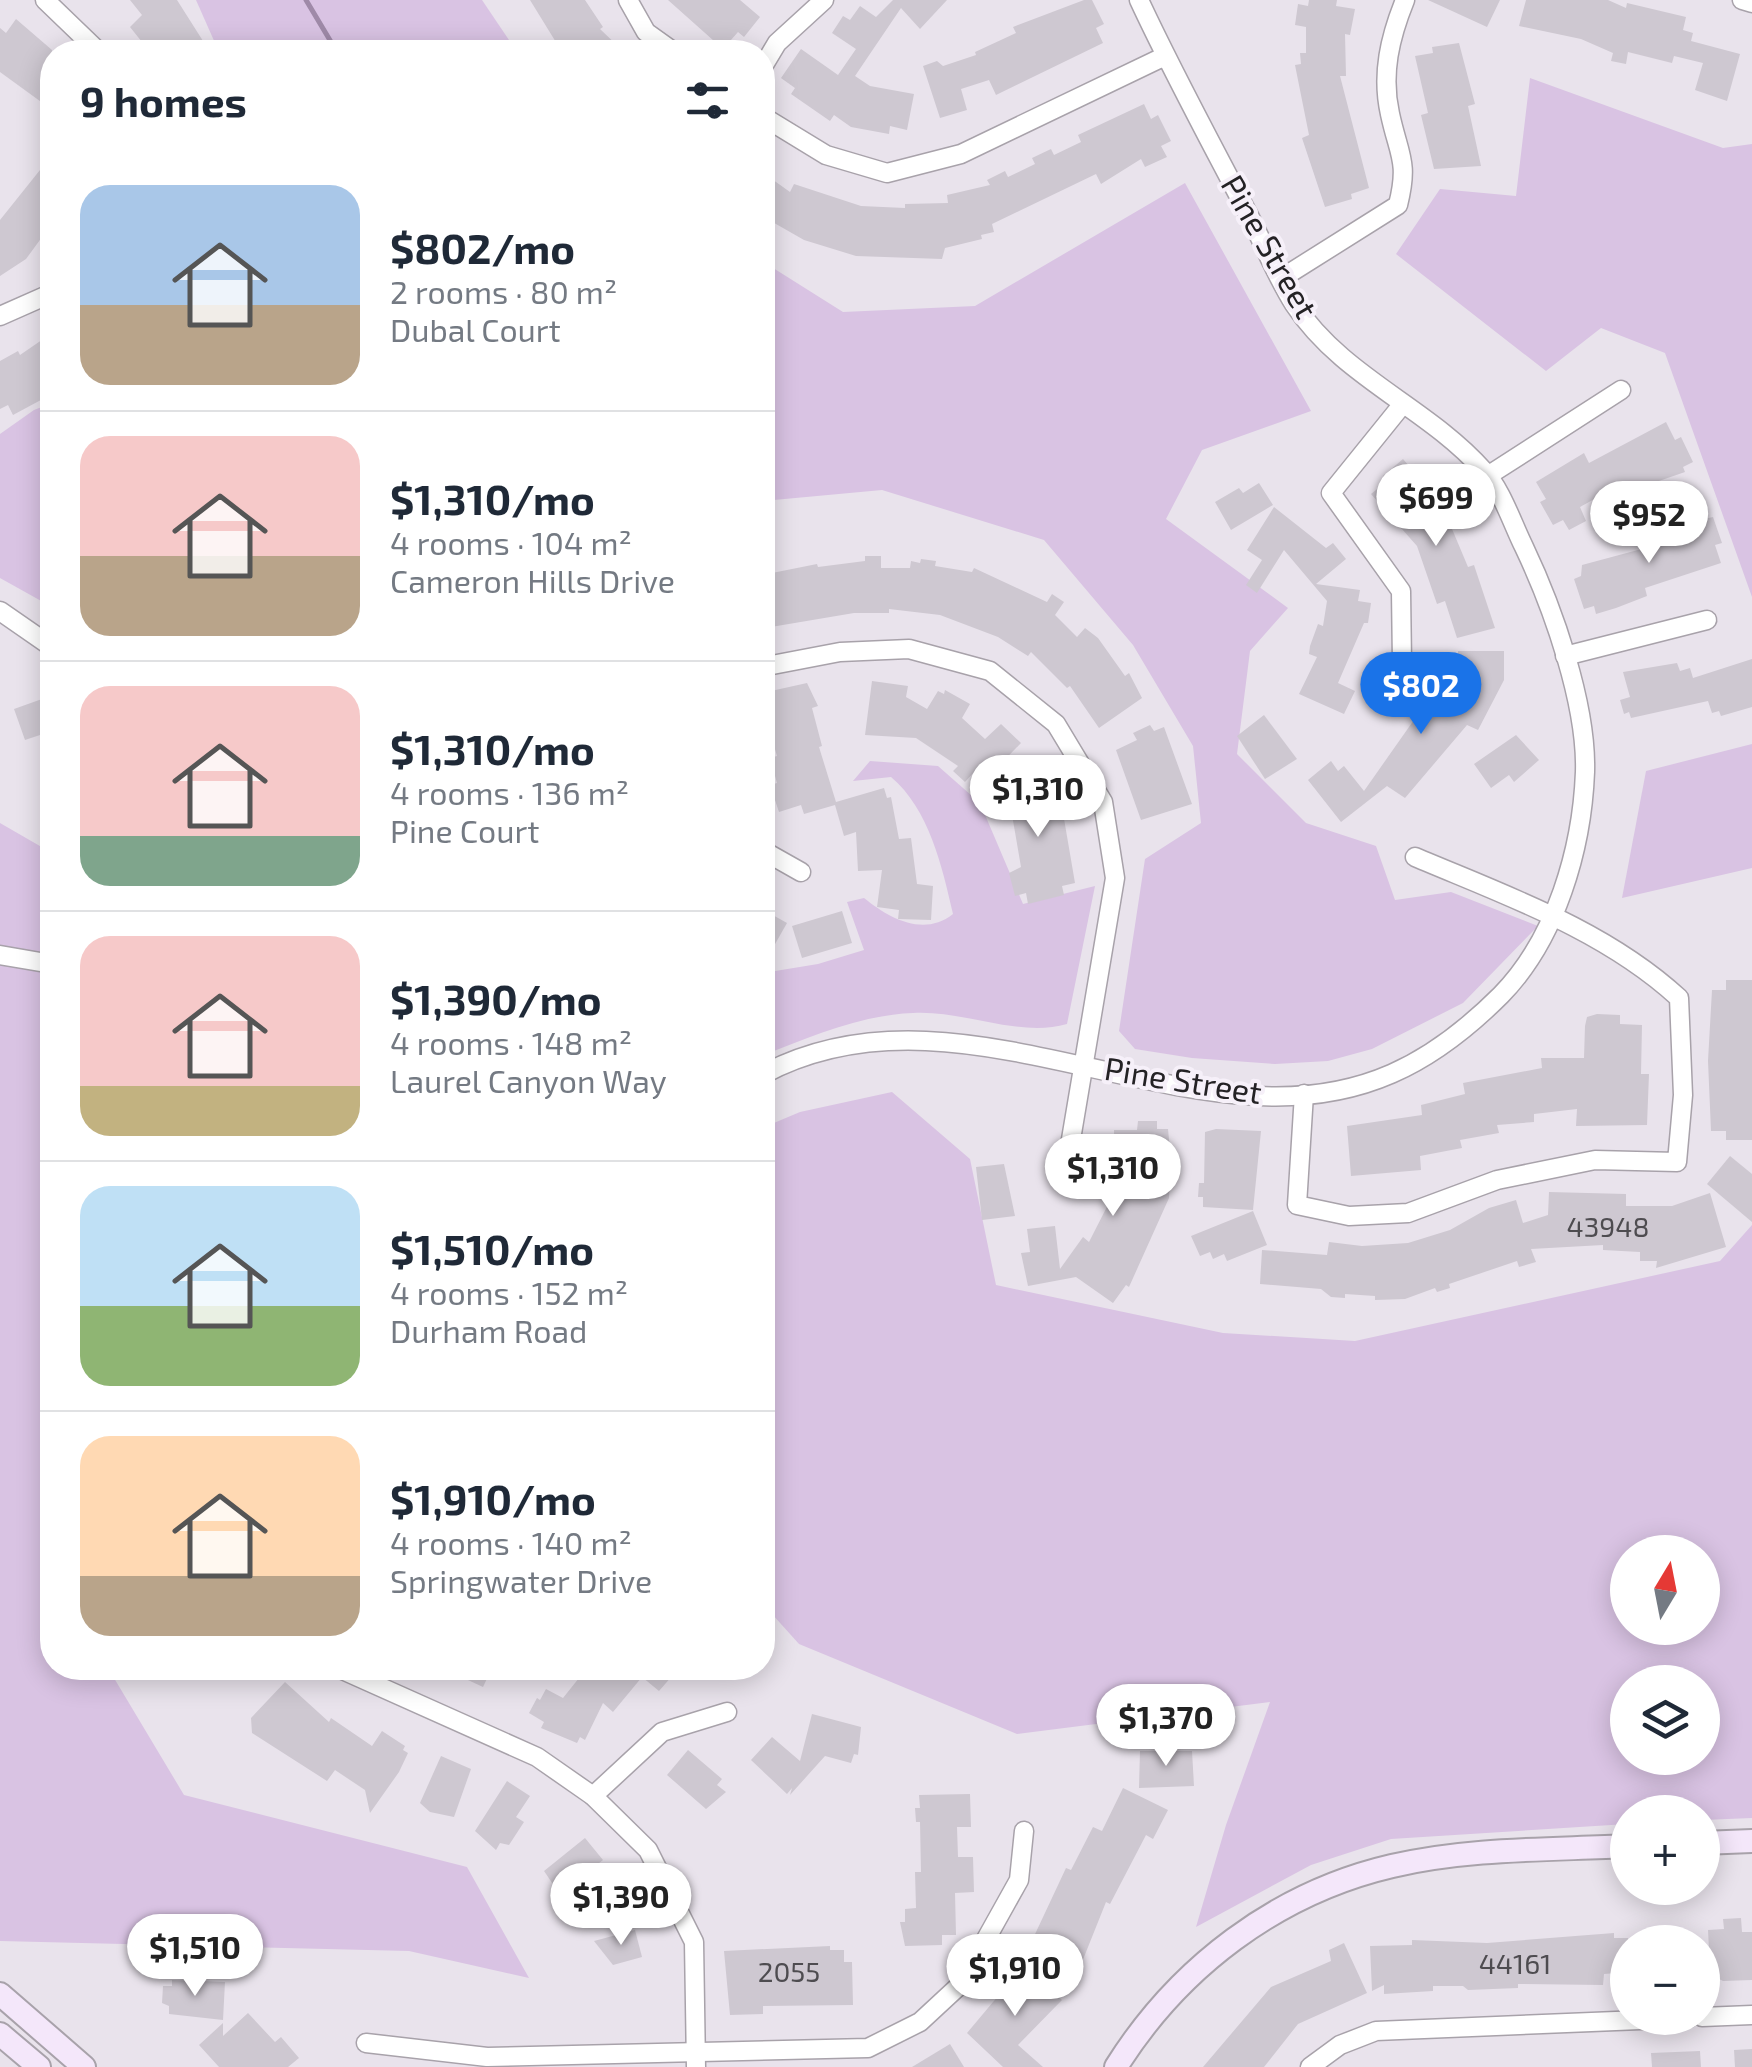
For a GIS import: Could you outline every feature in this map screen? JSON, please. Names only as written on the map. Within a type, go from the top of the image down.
[{"type":"main road","points":[[1720,1842],[1752,1841]]},
{"type":"main road","points":[[1116,2067],[1140,2028],[1206,1958],[1288,1904],[1390,1866],[1478,1853],[1610,1847]]},
{"type":"main road","points":[[0,1994],[84,2067]]},
{"type":"main road","points":[[0,2034],[39,2067]]},
{"type":"street","points":[[46,0],[87,40]]},
{"type":"street","points":[[628,0],[646,32],[657,40]]},
{"type":"street","points":[[775,46],[824,0]]},
{"type":"street","name":"Pine Street","points":[[775,1068],[856,1044],[948,1040],[1173,1086],[1260,1096],[1360,1085],[1418,1063],[1458,1038],[1519,977],[1554,916],[1574,845],[1585,769],[1565,656],[1534,569],[1489,476],[1459,444],[1339,357],[1294,304],[1166,60],[1139,0]]},
{"type":"street","points":[[1282,278],[1398,205],[1406,170],[1389,112],[1386,56],[1404,0]]},
{"type":"street","points":[[1742,0],[1752,3]]},
{"type":"street","points":[[775,124],[826,155],[887,173],[961,154],[1161,58],[1166,60]]},
{"type":"street","points":[[0,316],[40,298]]},
{"type":"street","points":[[1489,476],[1620,390]]},
{"type":"street","points":[[1402,404],[1331,493],[1401,592],[1402,663]]},
{"type":"street","points":[[0,611],[40,639]]},
{"type":"street","points":[[1565,656],[1707,620]]},
{"type":"street","points":[[775,664],[840,652],[909,650],[990,671],[1056,724],[1103,802],[1116,878],[1065,1175]]},
{"type":"street","points":[[775,857],[801,872]]},
{"type":"street","points":[[1304,1094],[1297,1205],[1349,1216],[1408,1213],[1497,1180],[1595,1160],[1677,1162],[1683,1095],[1679,998],[1642,964],[1554,916],[1415,857]]},
{"type":"street","points":[[0,955],[40,962]]},
{"type":"street","points":[[365,1680],[537,1757],[592,1796],[648,1850],[694,1942],[696,2061]]},
{"type":"street","points":[[592,1796],[662,1732],[727,1712]]},
{"type":"street","points":[[366,2043],[487,2057],[696,2061],[868,2048],[920,2022],[960,1984],[1019,1880],[1024,1831]]},
{"type":"street","points":[[1720,2016],[1752,2015]]},
{"type":"street","points":[[1310,2067],[1340,2045],[1376,2031],[1610,2021]]},
{"type":"shaded area","points":[[196,0],[482,0],[509,40],[214,40]]},
{"type":"shaded area","points":[[1530,78],[1723,148],[1752,144],[1752,597],[1665,353],[1601,328],[1546,371],[1396,254],[1440,189],[1516,196]]},
{"type":"shaded area","points":[[1185,183],[1311,411],[1202,450],[1166,519],[1288,608],[1250,651],[1237,754],[1306,823],[1376,846],[1395,900],[1451,892],[1538,926],[1463,1003],[1372,1049],[1328,1061],[1275,1064],[1192,1058],[1135,1049],[1119,1031],[1145,859],[1201,823],[1193,746],[1133,645],[1044,540],[882,490],[775,500],[775,269],[843,312],[975,306]]},
{"type":"shaded area","points":[[40,408],[40,600],[0,578],[0,434]]},
{"type":"shaded area","points":[[1752,744],[1752,868],[1622,898],[1646,771]]},
{"type":"shaded area","points":[[870,761],[938,766],[980,803],[1023,904],[1095,886],[1067,1024],[1030,1028],[913,1013],[836,1028],[775,1051],[775,971],[818,964],[864,950],[847,902],[864,898],[885,913],[919,925],[942,921],[953,914],[932,840],[904,790],[891,777],[853,781]]},
{"type":"shaded area","points":[[0,823],[40,846],[40,1680],[115,1680],[184,1795],[467,1867],[529,1978],[409,1951],[0,1941]]},
{"type":"shaded area","points":[[892,1092],[970,1159],[996,1285],[1223,1333],[1355,1341],[1720,1261],[1752,1225],[1752,1818],[1720,1819],[1720,1795],[1610,1795],[1610,1825],[1391,1839],[1311,1865],[1196,1927],[1226,1825],[1270,1702],[1017,1734],[799,1644],[775,1617],[775,1123],[800,1112]]},
{"type":"building","points":[[130,0],[177,0],[202,40],[140,40],[130,27],[142,15]]},
{"type":"building","points":[[530,0],[585,0],[603,27],[600,29],[611,40],[555,40]]},
{"type":"building","points":[[668,0],[740,0],[760,17],[744,37],[738,32],[731,40],[713,40]]},
{"type":"building","points":[[893,0],[947,0],[920,29],[901,8],[855,76],[870,86],[914,94],[907,130],[890,126],[889,134],[851,127],[834,115],[830,121],[791,94],[795,88],[781,78],[801,49],[838,75],[856,49],[832,33],[843,16],[850,20],[860,6],[876,17]]},
{"type":"building","points":[[1092,0],[1104,24],[1096,28],[1103,43],[996,95],[989,80],[961,89],[967,110],[940,118],[923,66],[937,61],[943,66],[976,55],[975,52],[1016,33],[1013,27]]},
{"type":"building","points":[[1309,0],[1337,0],[1336,6],[1355,9],[1350,35],[1345,34],[1346,76],[1340,76],[1369,188],[1351,194],[1352,199],[1325,207],[1302,138],[1309,135],[1295,65],[1301,64],[1300,53],[1306,53],[1306,27],[1295,25],[1298,4],[1308,6]]},
{"type":"building","points":[[1428,0],[1500,0],[1487,27]]},
{"type":"building","points":[[1526,0],[1608,0],[1626,8],[1627,3],[1686,17],[1683,30],[1693,33],[1691,41],[1740,54],[1727,101],[1695,90],[1703,63],[1674,56],[1672,63],[1628,52],[1626,64],[1611,61],[1613,53],[1581,39],[1519,26]]},
{"type":"building","points":[[16,19],[40,40],[40,101],[0,72],[0,28],[6,33]]},
{"type":"building","points":[[1459,43],[1475,104],[1468,106],[1481,166],[1434,169],[1421,115],[1428,113],[1415,56],[1433,53],[1432,47]]},
{"type":"building","points":[[1144,104],[1151,119],[1158,115],[1171,141],[1161,146],[1167,157],[1145,167],[1141,159],[1101,184],[1096,174],[992,224],[994,232],[981,235],[982,239],[945,248],[942,259],[856,256],[804,240],[775,223],[775,181],[790,192],[794,184],[861,206],[905,208],[905,204],[948,203],[947,195],[990,185],[987,180],[1005,171],[1008,177],[1035,164],[1032,158],[1051,149],[1054,155],[1081,142],[1078,135]]},
{"type":"building","points":[[40,170],[40,240],[26,259],[0,276],[0,220]]},
{"type":"building","points":[[40,341],[40,400],[13,415],[8,405],[0,409],[0,361],[18,351],[20,355]]},
{"type":"building","points":[[1666,422],[1675,440],[1681,437],[1693,462],[1683,467],[1685,472],[1627,492],[1623,483],[1580,507],[1586,521],[1569,530],[1563,520],[1553,525],[1540,502],[1546,499],[1536,482],[1584,453],[1589,463]]},
{"type":"building","points":[[1403,459],[1450,514],[1447,517],[1468,567],[1474,565],[1495,628],[1457,638],[1445,601],[1437,604],[1417,546],[1371,494],[1387,481],[1383,476]]},
{"type":"building","points":[[1259,483],[1273,505],[1231,530],[1215,502],[1239,488],[1243,493]]},
{"type":"building","points":[[1274,507],[1326,548],[1333,543],[1346,559],[1316,584],[1360,590],[1358,601],[1371,603],[1368,623],[1364,623],[1338,683],[1355,691],[1344,714],[1299,694],[1317,657],[1309,654],[1310,646],[1318,624],[1323,626],[1327,601],[1284,550],[1257,593],[1246,585],[1262,560],[1247,550]]},
{"type":"building","points":[[1713,517],[1722,543],[1715,545],[1721,563],[1645,588],[1647,596],[1616,608],[1596,614],[1594,606],[1584,609],[1574,579],[1581,576],[1582,565],[1649,547],[1656,543],[1654,538],[1683,529],[1681,524]]},
{"type":"building","points":[[865,556],[881,556],[881,568],[910,568],[911,561],[936,561],[935,566],[972,572],[974,568],[1047,602],[1052,594],[1064,602],[1055,615],[1077,637],[1085,628],[1098,638],[1125,676],[1129,673],[1142,698],[1099,728],[1070,686],[1067,688],[1031,652],[1028,656],[998,637],[940,615],[889,609],[889,613],[854,613],[775,626],[775,572],[817,564],[818,567],[865,561]]},
{"type":"building","points":[[1458,651],[1504,651],[1504,680],[1478,730],[1467,725],[1405,798],[1387,786],[1341,822],[1308,780],[1331,761],[1338,771],[1344,766],[1364,791],[1416,717],[1421,722],[1428,713],[1433,717],[1449,682],[1458,686]]},
{"type":"building","points":[[1752,659],[1752,707],[1721,716],[1719,711],[1712,713],[1708,701],[1631,718],[1629,712],[1624,714],[1620,700],[1630,697],[1623,672],[1677,663],[1680,671],[1690,668],[1693,678]]},
{"type":"building","points":[[872,681],[908,686],[906,697],[927,709],[938,691],[944,694],[945,690],[970,704],[962,718],[985,739],[1001,724],[1021,743],[985,780],[975,771],[965,782],[953,771],[958,766],[916,738],[865,735]]},
{"type":"building","points":[[807,683],[818,706],[812,708],[822,746],[819,747],[836,802],[884,788],[887,798],[891,797],[899,839],[911,838],[917,884],[933,886],[931,920],[898,919],[899,910],[877,907],[882,870],[858,871],[856,832],[844,836],[835,805],[804,814],[801,805],[779,812],[775,800],[775,690]]},
{"type":"building","points":[[40,700],[40,735],[25,740],[14,709]]},
{"type":"building","points":[[1264,715],[1297,759],[1265,779],[1237,736]]},
{"type":"building","points":[[1150,725],[1154,731],[1164,727],[1192,804],[1141,820],[1116,750],[1137,740],[1133,733]]},
{"type":"building","points":[[1516,735],[1539,760],[1514,782],[1509,775],[1491,788],[1474,764]]},
{"type":"building","points":[[1019,777],[1027,791],[1050,781],[1062,807],[1075,883],[1062,886],[1064,895],[1028,904],[1026,893],[1015,896],[1009,873],[1021,867],[1011,809],[1003,813],[992,789]]},
{"type":"building","points":[[842,911],[852,943],[802,958],[792,926]]},
{"type":"building","points":[[775,916],[787,923],[775,944]]},
{"type":"building","points":[[1726,980],[1752,980],[1752,1140],[1726,1140],[1726,1131],[1711,1131],[1708,1061],[1712,990],[1726,990]]},
{"type":"building","points":[[1620,1015],[1620,1024],[1642,1025],[1641,1074],[1649,1074],[1647,1125],[1576,1126],[1577,1109],[1534,1114],[1534,1122],[1497,1125],[1499,1133],[1460,1140],[1462,1148],[1420,1156],[1421,1170],[1351,1176],[1347,1126],[1422,1115],[1421,1105],[1465,1094],[1463,1083],[1542,1068],[1541,1058],[1584,1058],[1587,1017]]},
{"type":"building","points":[[1138,1121],[1157,1121],[1157,1129],[1168,1129],[1169,1198],[1129,1287],[1126,1285],[1113,1303],[1076,1277],[1028,1286],[1021,1253],[1030,1252],[1027,1229],[1055,1226],[1060,1269],[1083,1237],[1089,1242],[1115,1191],[1114,1130],[1137,1130]]},
{"type":"building","points":[[1261,1131],[1253,1210],[1203,1207],[1203,1197],[1198,1197],[1199,1183],[1204,1183],[1205,1132]]},
{"type":"building","points":[[1730,1156],[1752,1174],[1752,1222],[1707,1184]]},
{"type":"building","points":[[1004,1164],[1015,1216],[982,1220],[976,1167]]},
{"type":"building","points":[[1549,1192],[1626,1194],[1626,1206],[1672,1206],[1710,1193],[1726,1247],[1656,1268],[1657,1261],[1640,1261],[1640,1252],[1603,1250],[1603,1245],[1531,1249],[1536,1262],[1519,1267],[1517,1261],[1449,1284],[1450,1288],[1437,1292],[1435,1288],[1405,1299],[1375,1300],[1375,1296],[1345,1294],[1345,1298],[1331,1297],[1321,1289],[1260,1284],[1262,1250],[1327,1255],[1329,1242],[1362,1246],[1408,1243],[1450,1230],[1489,1208],[1516,1200],[1523,1223],[1548,1215]]},
{"type":"building","points":[[1253,1211],[1267,1245],[1227,1261],[1224,1254],[1213,1259],[1210,1252],[1200,1256],[1191,1236]]},
{"type":"building","points":[[468,1680],[486,1680],[483,1687]]},
{"type":"building","points":[[577,1680],[640,1680],[613,1712],[603,1703],[585,1740],[580,1737],[577,1743],[541,1728],[544,1722],[529,1713],[546,1689],[563,1698]]},
{"type":"building","points":[[646,1680],[669,1680],[659,1691]]},
{"type":"building","points":[[285,1682],[329,1722],[331,1718],[372,1746],[382,1731],[405,1746],[403,1750],[408,1753],[399,1772],[370,1813],[365,1790],[335,1770],[327,1781],[252,1733],[251,1718]]},
{"type":"building","points":[[812,1714],[861,1727],[858,1755],[854,1754],[851,1763],[825,1756],[790,1795],[792,1788],[787,1794],[751,1760],[772,1737],[800,1761]]},
{"type":"building","points":[[688,1750],[722,1779],[717,1785],[726,1792],[706,1809],[667,1775]]},
{"type":"building","points":[[1140,1751],[1192,1751],[1194,1786],[1139,1788]]},
{"type":"building","points":[[441,1756],[471,1769],[454,1817],[430,1812],[420,1803]]},
{"type":"building","points":[[507,1781],[530,1796],[516,1817],[524,1822],[509,1845],[500,1843],[496,1850],[475,1831]]},
{"type":"building","points":[[1123,1788],[1168,1810],[1153,1839],[1146,1835],[1110,1904],[1106,1902],[1078,1972],[1067,1969],[1029,1947],[1066,1868],[1071,1870],[1093,1827],[1102,1831]]},
{"type":"building","points":[[970,1794],[971,1827],[957,1827],[958,1857],[973,1857],[974,1892],[955,1893],[956,1935],[942,1935],[942,1945],[905,1946],[900,1922],[905,1922],[905,1909],[916,1908],[915,1872],[921,1872],[920,1822],[916,1822],[915,1808],[920,1808],[919,1795]]},
{"type":"building","points":[[585,1838],[603,1860],[585,1874],[591,1880],[563,1899],[544,1871]]},
{"type":"building","points":[[1741,1918],[1742,1932],[1752,1932],[1752,1980],[1720,1980],[1723,1919]]},
{"type":"building","points":[[635,1930],[642,1957],[613,1965],[594,1941]]},
{"type":"building","points":[[1610,1933],[1610,1974],[1604,1974],[1603,1985],[1518,1984],[1518,1988],[1468,1990],[1463,1986],[1433,1986],[1433,1991],[1384,1994],[1384,1985],[1372,1991],[1370,1946],[1412,1945],[1412,1940],[1487,1943]]},
{"type":"building","points":[[1344,1943],[1367,1993],[1298,2024],[1264,2067],[1203,2067],[1271,1987],[1331,1961],[1329,1950]]},
{"type":"building","points":[[830,1946],[830,1950],[844,1950],[844,1962],[852,1962],[853,2005],[763,2006],[763,2014],[730,2015],[724,1951]]},
{"type":"building","points":[[1025,1964],[1062,2000],[1018,2045],[1043,2067],[1003,2067],[967,2033]]},
{"type":"building","points":[[172,1980],[225,1982],[223,2020],[169,2014],[169,2006],[162,2003],[163,1986],[172,1986]]},
{"type":"building","points":[[248,2013],[275,2042],[281,2037],[299,2058],[288,2067],[219,2067],[199,2045],[223,2023],[223,2036]]},
{"type":"building","points":[[950,2044],[964,2067],[912,2067]]},
{"type":"building","points":[[1752,2049],[1752,2067],[1735,2067],[1734,2050]]},
{"type":"building","points":[[1700,2051],[1701,2067],[1652,2067],[1651,2053]]},
{"type":"waterway","points":[[306,0],[330,40]]}]
